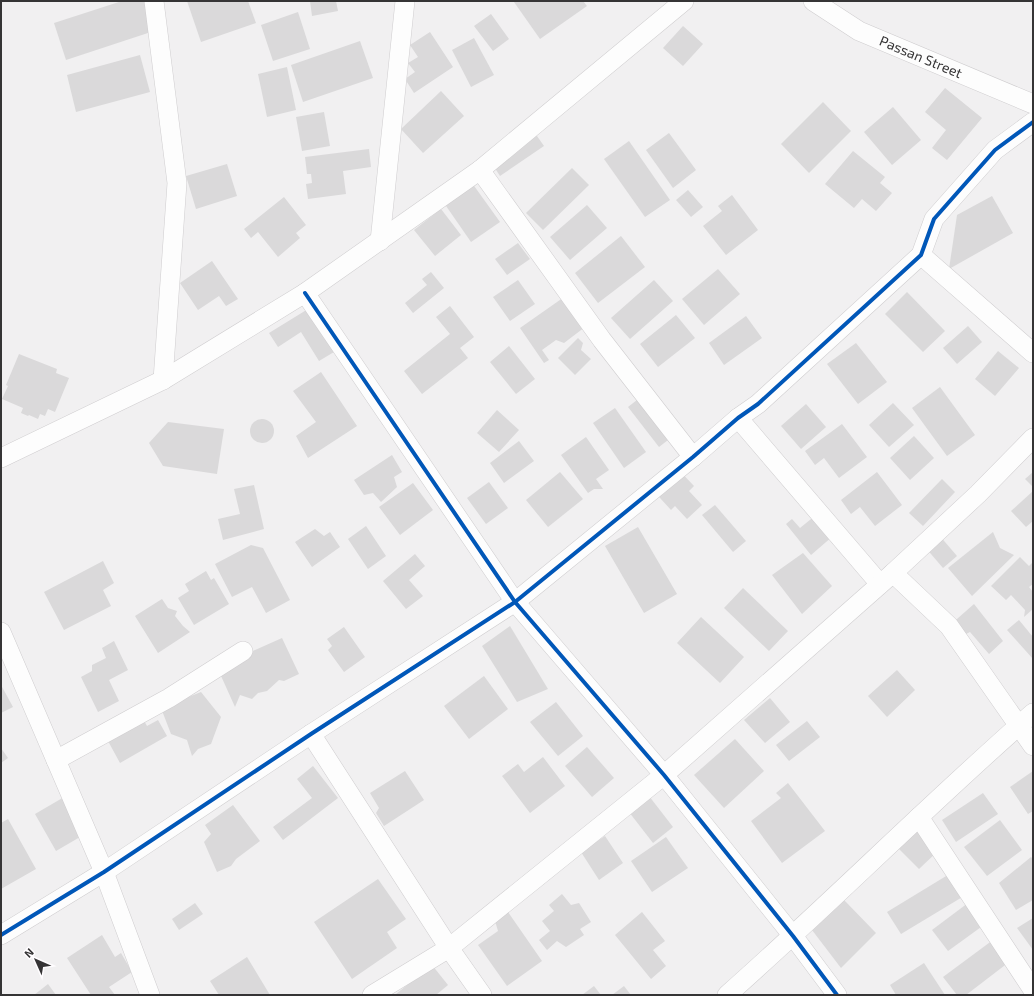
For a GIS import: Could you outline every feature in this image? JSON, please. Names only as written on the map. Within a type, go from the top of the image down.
[{"type":"street","points":[[154,1],[177,182],[163,380]]},
{"type":"street","points":[[380,240],[404,1]]},
{"type":"street","points":[[1,458],[163,380],[305,293],[480,170],[684,1]]},
{"type":"street","name":"Passan Street","points":[[813,1],[859,31],[1033,104]]},
{"type":"street","points":[[1,935],[104,872],[311,734],[515,602],[738,418],[758,404],[921,255],[934,219],[995,150],[1033,122]]},
{"type":"street","points":[[480,170],[602,340],[693,456]]},
{"type":"street","points":[[921,255],[1033,353]]},
{"type":"street","points":[[305,293],[515,602],[664,775],[793,936],[837,995]]},
{"type":"street","points":[[738,418],[887,579],[949,626],[1033,746]]},
{"type":"street","points":[[372,995],[449,948],[664,775],[887,579],[978,494],[1033,438]]},
{"type":"street","points":[[1,632],[104,872],[150,995]]},
{"type":"street","points":[[56,760],[170,698],[244,651]]},
{"type":"street","points":[[727,995],[793,936],[1033,713]]},
{"type":"street","points":[[311,734],[449,948],[482,995]]},
{"type":"street","points":[[919,818],[1033,990]]},
{"type":"building","points":[[122,1],[144,1],[154,31],[66,60],[54,23]]},
{"type":"building","points":[[187,1],[248,1],[256,23],[201,42]]},
{"type":"building","points":[[310,1],[336,1],[338,11],[312,16]]},
{"type":"building","points":[[583,1],[587,6],[540,39],[514,2]]},
{"type":"building","points":[[298,12],[310,49],[273,61],[261,25]]},
{"type":"building","points":[[491,14],[509,39],[493,51],[474,26]]},
{"type":"building","points":[[683,26],[703,44],[683,66],[663,48]]},
{"type":"building","points":[[430,32],[453,67],[414,93],[405,79],[415,72],[408,63],[418,57],[410,45]]},
{"type":"building","points":[[474,38],[494,75],[471,87],[452,50]]},
{"type":"building","points":[[360,41],[373,78],[303,102],[291,65]]},
{"type":"building","points":[[140,55],[150,92],[76,112],[67,75]]},
{"type":"building","points":[[287,67],[296,110],[267,117],[258,74]]},
{"type":"building","points":[[945,88],[982,118],[947,160],[932,148],[946,130],[925,112]]},
{"type":"building","points":[[441,91],[464,116],[423,153],[401,129]]},
{"type":"building","points":[[823,102],[851,131],[809,173],[781,144]]},
{"type":"building","points":[[893,107],[921,140],[892,165],[864,132]]},
{"type":"building","points":[[324,112],[330,146],[302,151],[296,117]]},
{"type":"building","points":[[530,126],[544,146],[500,176],[487,156]]},
{"type":"building","points":[[669,133],[696,170],[673,188],[646,150]]},
{"type":"building","points":[[629,141],[670,200],[645,217],[604,159]]},
{"type":"building","points":[[369,149],[371,167],[343,171],[346,194],[308,199],[306,184],[312,183],[311,174],[307,174],[305,157]]},
{"type":"building","points":[[853,151],[885,177],[880,183],[892,193],[876,211],[862,199],[854,208],[825,184]]},
{"type":"building","points":[[227,164],[237,196],[196,209],[186,176]]},
{"type":"building","points":[[572,168],[589,185],[543,230],[526,213]]},
{"type":"building","points":[[472,183],[500,222],[471,242],[444,203]]},
{"type":"building","points":[[688,190],[703,207],[691,217],[676,200]]},
{"type":"building","points":[[732,195],[758,230],[726,255],[703,226],[722,211],[718,206]]},
{"type":"building","points":[[992,196],[1013,233],[949,269],[957,215]]},
{"type":"building","points":[[284,197],[306,225],[296,233],[300,238],[278,257],[258,232],[251,238],[244,229]]},
{"type":"building","points":[[587,205],[607,228],[570,260],[550,237]]},
{"type":"building","points":[[441,209],[461,235],[435,256],[414,230]]},
{"type":"building","points":[[621,236],[645,267],[598,303],[575,273]]},
{"type":"building","points":[[518,243],[530,259],[507,275],[495,259]]},
{"type":"building","points":[[212,261],[238,299],[226,306],[219,296],[198,310],[180,283]]},
{"type":"building","points":[[718,269],[740,294],[704,325],[682,299]]},
{"type":"building","points":[[431,272],[444,288],[413,313],[405,303],[427,285],[422,279]]},
{"type":"building","points":[[518,280],[535,304],[510,321],[493,297]]},
{"type":"building","points":[[654,280],[673,301],[630,339],[611,318]]},
{"type":"building","points":[[907,292],[945,331],[923,352],[885,314]]},
{"type":"building","points":[[567,295],[589,324],[564,343],[556,340],[542,350],[549,360],[544,363],[520,328]]},
{"type":"building","points":[[450,306],[474,337],[460,348],[468,358],[422,394],[404,371],[450,334],[436,317]]},
{"type":"building","points":[[308,309],[334,352],[319,361],[301,332],[278,347],[269,333]]},
{"type":"building","points":[[676,315],[695,338],[658,367],[640,344]]},
{"type":"building","points":[[746,316],[762,338],[724,365],[709,343]]},
{"type":"building","points":[[968,326],[982,342],[957,364],[943,348]]},
{"type":"building","points":[[578,338],[583,343],[581,350],[591,359],[575,375],[558,358]]},
{"type":"building","points":[[856,343],[887,382],[858,404],[827,364]]},
{"type":"building","points":[[509,346],[535,379],[516,394],[490,362]]},
{"type":"building","points":[[998,351],[1019,368],[995,396],[975,379]]},
{"type":"building","points":[[19,354],[57,369],[56,373],[69,378],[55,412],[48,409],[45,416],[40,414],[38,419],[21,413],[23,408],[2,399],[8,386],[6,385]]},
{"type":"building","points":[[321,372],[357,426],[308,458],[296,436],[316,422],[293,391]]},
{"type":"building","points":[[940,387],[975,435],[947,456],[912,408]]},
{"type":"building","points":[[637,400],[668,440],[659,447],[628,407]]},
{"type":"building","points":[[893,403],[914,425],[889,447],[869,425]]},
{"type":"building","points":[[806,404],[826,427],[801,449],[781,426]]},
{"type":"building","points":[[615,408],[646,452],[624,468],[593,423]]},
{"type":"building","points":[[497,410],[519,430],[499,452],[477,433]]},
{"type":"building","points":[[262,419],[271,422],[274,431],[271,440],[262,443],[253,440],[250,431],[253,422]]},
{"type":"building","points":[[168,422],[224,429],[217,474],[163,466],[149,443]]},
{"type":"building","points":[[842,424],[867,457],[839,478],[824,458],[815,465],[805,451]]},
{"type":"building","points":[[914,436],[934,458],[910,480],[890,458]]},
{"type":"building","points":[[586,437],[609,470],[596,479],[603,489],[594,489],[588,493],[561,455]]},
{"type":"building","points":[[519,441],[534,461],[504,483],[490,463]]},
{"type":"building","points":[[392,455],[402,472],[394,477],[397,487],[381,502],[373,493],[364,495],[354,480]]},
{"type":"building","points":[[674,465],[694,486],[689,491],[702,505],[687,519],[675,506],[671,510],[650,487]]},
{"type":"building","points":[[560,472],[583,499],[548,527],[526,500]]},
{"type":"building","points":[[877,472],[902,505],[875,526],[860,507],[851,514],[841,500]]},
{"type":"building","points":[[1033,472],[1033,487],[1025,479]]},
{"type":"building","points":[[942,479],[955,492],[923,526],[909,513]]},
{"type":"building","points":[[489,482],[508,508],[486,524],[467,498]]},
{"type":"building","points":[[413,483],[433,510],[400,535],[379,507]]},
{"type":"building","points":[[254,485],[264,529],[223,540],[218,519],[240,514],[234,489]]},
{"type":"building","points":[[1033,491],[1033,521],[1026,527],[1011,511]]},
{"type":"building","points":[[715,505],[746,541],[733,552],[702,515]]},
{"type":"building","points":[[816,515],[833,536],[811,555],[786,524],[792,519],[800,528]]},
{"type":"building","points":[[366,526],[386,556],[368,569],[348,539]]},
{"type":"building","points":[[638,527],[677,594],[644,613],[605,546]]},
{"type":"building","points":[[315,529],[324,536],[330,532],[340,547],[312,567],[295,542]]},
{"type":"building","points":[[993,532],[1000,548],[1014,555],[972,596],[948,568]]},
{"type":"building","points":[[939,535],[957,556],[943,568],[925,547]]},
{"type":"building","points":[[251,545],[263,548],[290,600],[266,613],[252,587],[232,597],[215,564]]},
{"type":"building","points":[[803,553],[832,586],[802,614],[772,575]]},
{"type":"building","points":[[415,554],[425,566],[409,580],[423,596],[406,609],[383,581]]},
{"type":"building","points":[[1020,557],[1029,566],[1033,562],[1033,584],[1029,587],[1033,592],[1033,609],[1024,617],[1025,610],[1011,595],[1006,600],[991,586]]},
{"type":"building","points":[[103,561],[114,583],[103,590],[111,606],[64,630],[44,592]]},
{"type":"building","points":[[206,571],[211,580],[214,578],[229,604],[194,625],[178,598],[189,591],[185,584]]},
{"type":"building","points":[[743,588],[788,631],[769,651],[724,608]]},
{"type":"building","points":[[162,599],[168,608],[177,611],[175,616],[190,632],[158,653],[135,616]]},
{"type":"building","points":[[974,604],[1003,641],[989,654],[970,632],[960,637],[949,626]]},
{"type":"building","points":[[701,617],[744,657],[720,683],[677,643]]},
{"type":"building","points":[[1019,620],[1033,637],[1033,659],[1007,630]]},
{"type":"building","points":[[510,626],[548,689],[517,702],[482,646]]},
{"type":"building","points":[[344,627],[365,657],[344,672],[328,650],[332,646],[327,639]]},
{"type":"building","points":[[282,638],[299,674],[284,681],[279,680],[267,691],[258,693],[252,699],[240,695],[235,707],[217,667]]},
{"type":"building","points":[[114,641],[128,670],[109,680],[119,701],[98,712],[81,677],[92,671],[92,665],[106,658],[102,648]]},
{"type":"building","points":[[897,670],[915,690],[887,717],[868,696]]},
{"type":"building","points":[[484,676],[508,709],[469,739],[444,706]]},
{"type":"building","points":[[1,685],[13,707],[1,713]]},
{"type":"building","points":[[201,692],[221,717],[211,744],[198,749],[192,756],[187,740],[171,734],[161,708]]},
{"type":"building","points":[[770,698],[790,722],[765,743],[744,720]]},
{"type":"building","points":[[556,702],[583,736],[558,756],[530,722]]},
{"type":"building","points":[[138,710],[147,726],[158,720],[167,736],[120,763],[102,730]]},
{"type":"building","points":[[807,721],[820,737],[789,761],[776,745]]},
{"type":"building","points":[[735,739],[764,771],[724,808],[694,775]]},
{"type":"building","points":[[587,747],[614,778],[592,797],[565,766]]},
{"type":"building","points":[[1,748],[8,758],[1,763]]},
{"type":"building","points":[[543,757],[565,786],[530,813],[502,776],[518,764],[524,772]]},
{"type":"building","points":[[313,766],[338,798],[283,840],[273,827],[312,798],[297,779]]},
{"type":"building","points":[[405,771],[424,800],[384,826],[376,813],[379,808],[370,793]]},
{"type":"building","points":[[1033,771],[1033,811],[1028,814],[1010,787]]},
{"type":"building","points":[[788,783],[825,831],[782,863],[751,821],[781,798],[776,793]]},
{"type":"building","points":[[71,793],[92,830],[56,851],[35,814]]},
{"type":"building","points":[[983,793],[998,814],[956,842],[942,820]]},
{"type":"building","points":[[649,796],[673,827],[653,843],[629,812]]},
{"type":"building","points":[[233,805],[260,841],[236,859],[231,866],[217,872],[204,842],[211,834],[205,825]]},
{"type":"building","points":[[8,819],[36,869],[1,889],[1,823]]},
{"type":"building","points":[[1000,820],[1022,850],[987,876],[964,847]]},
{"type":"building","points":[[913,823],[939,850],[919,869],[893,843]]},
{"type":"building","points":[[605,836],[623,863],[599,880],[581,852]]},
{"type":"building","points":[[666,837],[688,868],[652,892],[631,861]]},
{"type":"building","points":[[1031,857],[1033,859],[1033,900],[1016,910],[999,883]]},
{"type":"building","points":[[956,870],[969,893],[901,934],[887,912]]},
{"type":"building","points":[[378,879],[406,919],[387,932],[397,948],[352,979],[314,922]]},
{"type":"building","points":[[562,894],[571,905],[579,903],[591,922],[580,929],[584,935],[566,947],[557,941],[547,950],[539,940],[550,931],[542,921],[554,911],[549,905]]},
{"type":"building","points":[[844,900],[876,933],[841,968],[812,930]]},
{"type":"building","points":[[972,900],[988,922],[948,951],[932,930]]},
{"type":"building","points":[[195,903],[203,914],[179,930],[172,919]]},
{"type":"building","points":[[508,912],[542,961],[507,986],[478,945],[498,931],[495,921]]},
{"type":"building","points":[[642,912],[665,941],[653,950],[666,966],[651,979],[615,935]]},
{"type":"building","points":[[1033,918],[1033,950],[1017,928]]},
{"type":"building","points":[[102,935],[115,957],[121,953],[132,972],[109,987],[115,995],[91,995],[67,958]]},
{"type":"building","points":[[997,937],[1013,959],[966,995],[957,995],[943,977]]},
{"type":"building","points":[[247,957],[270,995],[219,995],[210,981]]},
{"type":"building","points":[[924,963],[945,995],[896,995],[890,985]]},
{"type":"building","points":[[432,965],[448,985],[436,995],[396,994]]},
{"type":"building","points":[[48,984],[56,995],[34,995]]},
{"type":"building","points":[[594,986],[601,995],[582,995]]},
{"type":"building","points":[[624,986],[631,995],[612,995]]},
{"type":"cycle path","points":[[1,935],[104,872],[311,734],[515,602],[693,457],[738,418],[758,404],[921,255],[934,219],[995,150],[1033,122]]},
{"type":"cycle path","points":[[305,293],[515,602],[664,775],[793,936],[837,995]]}]
